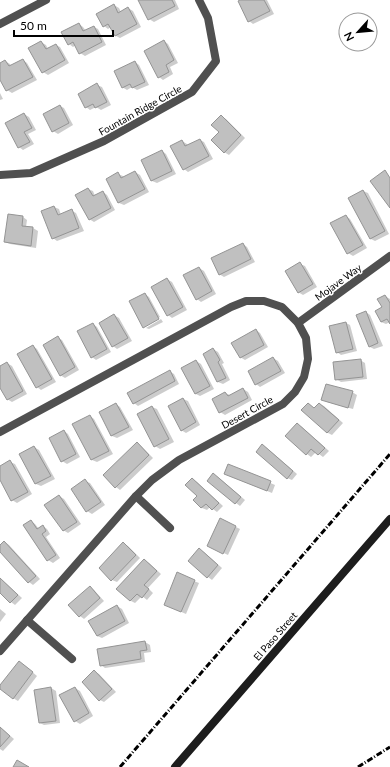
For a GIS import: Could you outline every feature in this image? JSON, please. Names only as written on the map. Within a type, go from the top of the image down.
[{"type":"main road","name":"El Paso Street","points":[[175,767],[390,519]]},
{"type":"street","points":[[0,24],[46,0]]},
{"type":"street","name":"Fountain Ridge Circle","points":[[0,175],[31,173],[104,141],[192,92],[216,61],[208,18],[199,0]]},
{"type":"street","name":"Mojave Way","points":[[298,323],[390,256]]},
{"type":"street","name":"Desert Circle","points":[[0,432],[231,307],[246,301],[264,301],[282,307],[298,323],[306,338],[308,359],[304,378],[295,392],[283,404],[179,460],[152,480],[136,496],[0,651]]},
{"type":"street","points":[[136,496],[170,528]]},
{"type":"street","points":[[27,620],[72,659]]},
{"type":"building","points":[[138,0],[172,0],[175,6],[148,20]]},
{"type":"building","points":[[264,0],[270,11],[248,22],[238,1]]},
{"type":"building","points":[[114,4],[118,13],[128,7],[137,24],[115,36],[108,24],[103,27],[96,14]]},
{"type":"building","points":[[79,23],[83,31],[94,26],[102,42],[79,54],[73,42],[68,45],[61,32]]},
{"type":"building","points":[[164,40],[174,60],[166,65],[169,72],[158,78],[144,51]]},
{"type":"building","points":[[41,41],[46,49],[56,44],[65,60],[42,73],[28,48]]},
{"type":"building","points":[[23,59],[33,77],[6,91],[0,80],[0,63],[5,60],[9,66]]},
{"type":"building","points":[[135,61],[145,82],[132,88],[130,84],[122,88],[114,71]]},
{"type":"building","points":[[97,83],[107,102],[95,108],[93,104],[85,108],[78,94]]},
{"type":"building","points":[[60,105],[69,123],[52,132],[43,114]]},
{"type":"building","points":[[24,113],[32,128],[24,132],[30,142],[18,148],[5,123]]},
{"type":"building","points":[[221,115],[241,135],[224,153],[211,140],[219,132],[211,125]]},
{"type":"building","points":[[200,139],[209,156],[183,170],[170,146],[182,140],[185,146]]},
{"type":"building","points":[[162,150],[172,171],[151,181],[141,160]]},
{"type":"building","points":[[385,170],[390,178],[390,208],[370,181]]},
{"type":"building","points":[[135,171],[145,189],[118,203],[106,179],[118,172],[121,178]]},
{"type":"building","points":[[88,188],[93,196],[103,191],[111,208],[89,220],[75,195]]},
{"type":"building","points":[[363,190],[385,231],[370,239],[348,198]]},
{"type":"building","points":[[54,206],[58,215],[72,209],[79,228],[52,239],[41,211]]},
{"type":"building","points":[[8,214],[23,216],[22,226],[33,227],[31,246],[4,242]]},
{"type":"building","points":[[346,215],[363,245],[347,254],[330,223]]},
{"type":"building","points":[[243,243],[251,259],[219,275],[211,258]]},
{"type":"building","points":[[300,262],[313,284],[298,293],[285,271]]},
{"type":"building","points":[[199,267],[212,291],[196,300],[183,275]]},
{"type":"building","points":[[167,278],[183,307],[167,316],[151,287]]},
{"type":"building","points":[[145,293],[159,319],[143,328],[129,301]]},
{"type":"building","points":[[385,295],[390,303],[390,324],[387,319],[381,322],[375,311],[382,307],[377,299]]},
{"type":"building","points":[[366,311],[378,343],[369,347],[356,315]]},
{"type":"building","points":[[114,314],[128,338],[112,347],[99,323]]},
{"type":"building","points":[[346,322],[353,349],[336,353],[329,326]]},
{"type":"building","points":[[93,323],[107,349],[91,358],[77,331]]},
{"type":"building","points":[[256,329],[264,345],[240,358],[231,343]]},
{"type":"building","points":[[58,336],[75,367],[60,376],[43,345]]},
{"type":"building","points":[[33,345],[52,379],[36,388],[17,354]]},
{"type":"building","points":[[213,348],[220,360],[218,362],[226,378],[217,382],[203,354]]},
{"type":"building","points":[[273,357],[281,371],[255,385],[248,371]]},
{"type":"building","points":[[361,359],[363,377],[335,380],[333,362]]},
{"type":"building","points":[[196,360],[210,386],[195,394],[181,368]]},
{"type":"building","points":[[7,362],[23,391],[7,400],[0,388],[0,366]]},
{"type":"building","points":[[170,370],[175,381],[133,404],[127,393]]},
{"type":"building","points":[[326,384],[353,391],[348,408],[321,400]]},
{"type":"building","points":[[243,388],[248,398],[219,413],[212,399],[225,392],[228,396]]},
{"type":"building","points":[[183,398],[196,422],[181,431],[168,406]]},
{"type":"building","points":[[116,403],[129,427],[111,436],[99,412]]},
{"type":"building","points":[[308,403],[314,408],[319,403],[339,420],[327,433],[301,410]]},
{"type":"building","points":[[152,406],[169,439],[154,447],[137,414]]},
{"type":"building","points":[[90,415],[109,451],[91,460],[72,424]]},
{"type":"building","points":[[297,423],[325,448],[318,455],[311,449],[306,455],[285,436]]},
{"type":"building","points":[[64,430],[76,454],[61,462],[49,438]]},
{"type":"building","points":[[137,442],[149,455],[115,488],[103,475]]},
{"type":"building","points":[[262,444],[293,471],[287,479],[256,452]]},
{"type":"building","points":[[34,446],[51,476],[35,484],[19,454]]},
{"type":"building","points":[[10,460],[28,492],[11,501],[0,480],[0,466]]},
{"type":"building","points":[[228,464],[271,481],[267,491],[224,474]]},
{"type":"building","points":[[213,473],[241,497],[235,504],[207,481]]},
{"type":"building","points":[[192,478],[219,503],[212,510],[206,504],[201,508],[193,500],[197,496],[185,485]]},
{"type":"building","points":[[85,479],[101,502],[86,512],[71,489]]},
{"type":"building","points":[[59,495],[77,522],[63,531],[44,505]]},
{"type":"building","points":[[220,518],[236,526],[223,554],[207,546]]},
{"type":"building","points":[[31,520],[37,529],[43,525],[46,531],[42,534],[56,555],[47,561],[23,525]]},
{"type":"building","points":[[4,541],[36,576],[28,583],[0,552],[0,545]]},
{"type":"building","points":[[123,542],[136,555],[111,581],[99,568]]},
{"type":"building","points":[[199,548],[218,565],[207,578],[188,561]]},
{"type":"building","points":[[144,559],[157,571],[144,585],[149,589],[142,598],[137,594],[130,601],[116,589]]},
{"type":"building","points":[[177,572],[195,580],[181,612],[164,605]]},
{"type":"building","points":[[0,578],[18,595],[10,603],[0,593]]},
{"type":"building","points":[[90,586],[100,598],[79,617],[68,605]]},
{"type":"building","points":[[117,605],[125,621],[97,636],[88,621]]},
{"type":"building","points":[[145,641],[147,650],[140,651],[141,659],[100,666],[97,649]]},
{"type":"building","points":[[19,661],[33,672],[13,699],[0,689],[0,685]]},
{"type":"building","points":[[94,670],[112,689],[99,701],[82,682]]},
{"type":"building","points":[[51,687],[56,721],[39,723],[34,690]]},
{"type":"building","points":[[75,687],[89,713],[74,722],[59,695]]},
{"type":"building","points":[[0,727],[10,736],[0,747]]},
{"type":"building","points":[[17,760],[29,767],[13,767]]},
{"type":"railway","points":[[120,767],[390,454]]},
{"type":"railway","points":[[358,767],[390,747]]}]
